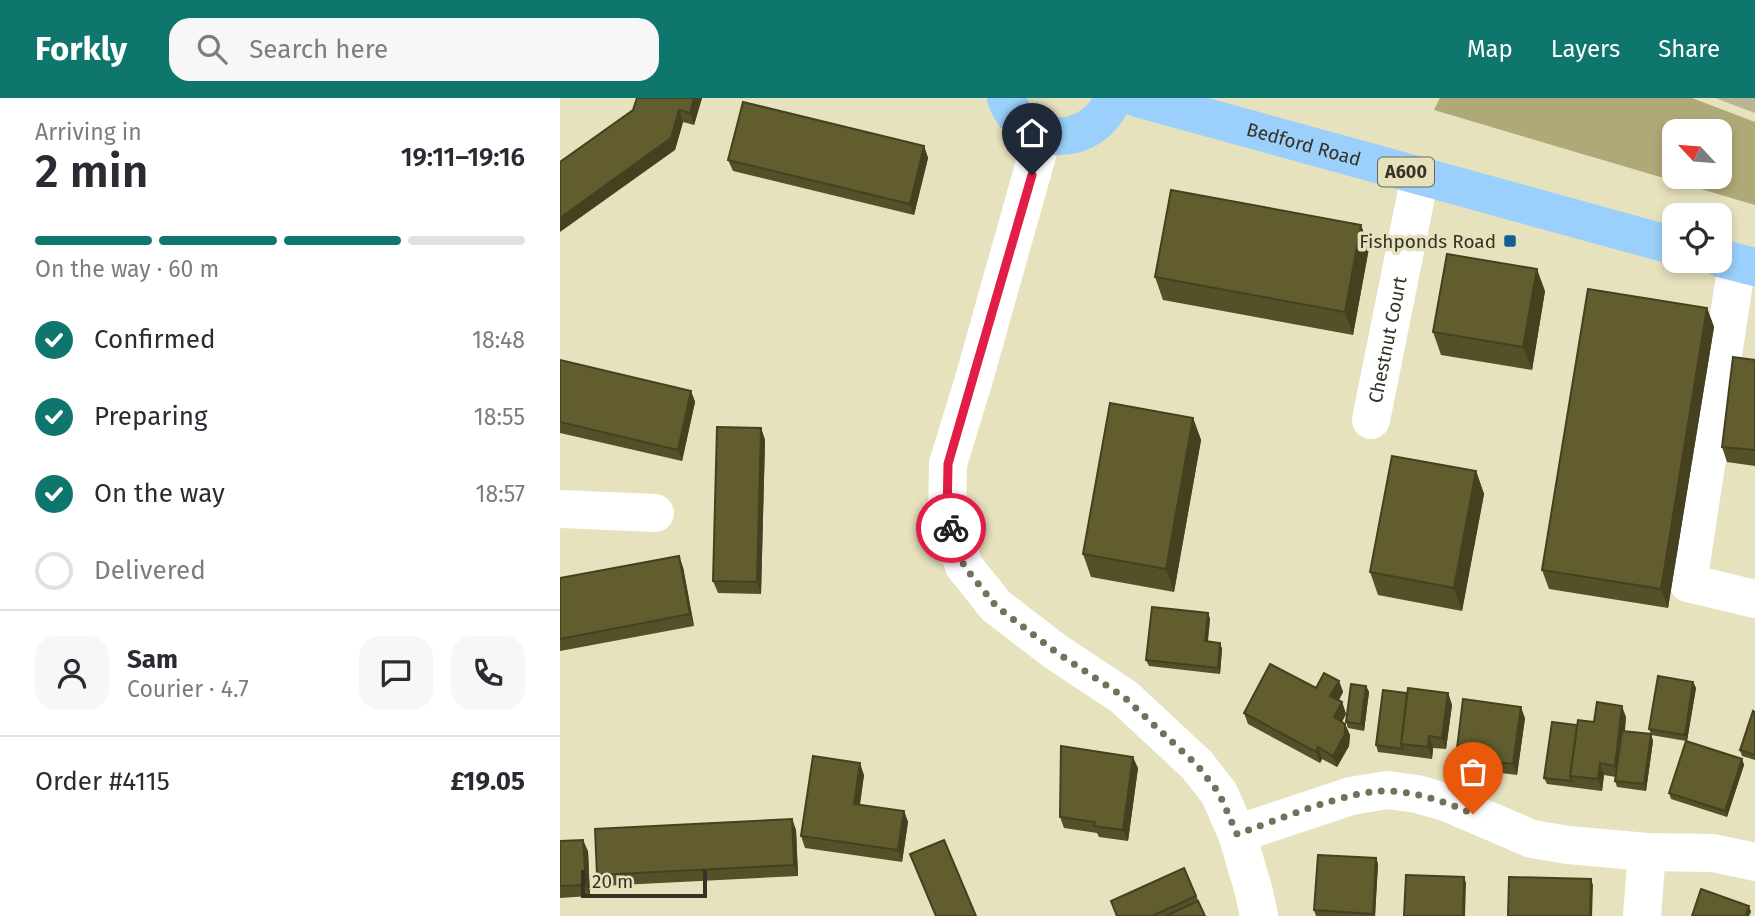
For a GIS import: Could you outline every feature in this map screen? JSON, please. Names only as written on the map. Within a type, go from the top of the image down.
[{"type":"main road","points":[[1006,98],[1016,117],[1028,127],[1058,137],[1074,135],[1088,129],[1100,119],[1113,98]]},
{"type":"main road","name":"Bedford Road","points":[[1137,98],[1662,242]]},
{"type":"street","points":[[1043,134],[982,354],[948,464],[947,517],[964,566],[996,606],[1056,652],[1124,697],[1197,765],[1219,793],[1237,834],[1259,916]]},
{"type":"street","name":"Chestnut Court","points":[[1371,420],[1420,176]]},
{"type":"street","points":[[1738,263],[1688,583],[1755,599]]},
{"type":"street","points":[[560,509],[655,513]]},
{"type":"street","points":[[1237,834],[1351,796],[1387,790],[1417,794],[1448,803],[1532,839],[1647,852],[1713,853],[1755,862]]},
{"type":"street","points":[[1642,916],[1647,852]]},
{"type":"shaded area","points":[[1440,98],[1692,98],[1755,122],[1755,205],[1701,189],[1732,189],[1732,119],[1662,119],[1662,177],[1434,110]]},
{"type":"shaded area","points":[[1715,98],[1755,98],[1755,113]]},
{"type":"building","points":[[637,98],[694,98],[690,113],[679,110],[671,138],[560,218],[560,162],[633,110]]},
{"type":"building","points":[[743,102],[924,146],[910,204],[728,160]]},
{"type":"building","points":[[1171,190],[1361,225],[1345,312],[1155,277]]},
{"type":"building","points":[[1447,254],[1537,269],[1523,347],[1433,332]]},
{"type":"building","points":[[1588,289],[1707,308],[1661,589],[1542,570]]},
{"type":"building","points":[[1733,357],[1755,360],[1755,450],[1722,447]]},
{"type":"building","points":[[560,360],[691,391],[678,450],[560,422]]},
{"type":"building","points":[[1110,403],[1193,418],[1166,569],[1083,554]]},
{"type":"building","points":[[717,427],[761,428],[757,582],[713,581]]},
{"type":"building","points":[[1392,456],[1476,471],[1454,588],[1370,572]]},
{"type":"building","points":[[679,556],[690,614],[560,639],[560,578]]},
{"type":"building","points":[[1152,607],[1208,613],[1205,641],[1220,643],[1218,668],[1146,660]]},
{"type":"building","points":[[1270,664],[1316,688],[1324,673],[1339,681],[1330,696],[1342,702],[1334,717],[1345,724],[1345,734],[1333,756],[1318,747],[1316,752],[1244,713]]},
{"type":"building","points":[[1658,676],[1693,682],[1685,735],[1649,729]]},
{"type":"building","points":[[1351,684],[1366,686],[1361,724],[1346,722]]},
{"type":"building","points":[[1408,688],[1448,693],[1442,738],[1429,736],[1428,747],[1401,744]]},
{"type":"building","points":[[1383,690],[1407,693],[1401,744],[1403,749],[1376,745]]},
{"type":"building","points":[[1463,699],[1521,707],[1513,764],[1456,757]]},
{"type":"building","points":[[1597,702],[1622,706],[1615,766],[1600,763],[1598,779],[1570,776],[1578,720],[1594,722]]},
{"type":"building","points":[[1753,711],[1755,712],[1755,755],[1740,750]]},
{"type":"building","points":[[1552,722],[1577,725],[1570,776],[1572,781],[1544,778]]},
{"type":"building","points":[[1622,731],[1651,734],[1644,784],[1615,781]]},
{"type":"building","points":[[1686,741],[1742,759],[1725,811],[1669,793]]},
{"type":"building","points":[[1061,746],[1133,757],[1123,830],[1094,826],[1095,822],[1060,817]]},
{"type":"building","points":[[813,756],[860,763],[854,804],[904,811],[898,850],[801,836]]},
{"type":"building","points":[[792,819],[794,865],[597,875],[595,829]]},
{"type":"building","points":[[583,840],[586,885],[560,886],[560,841]]},
{"type":"building","points":[[944,840],[976,916],[936,916],[910,854]]},
{"type":"building","points":[[1318,855],[1376,858],[1373,914],[1314,910]]},
{"type":"building","points":[[1184,868],[1196,896],[1152,916],[1117,916],[1111,901]]},
{"type":"building","points":[[1406,875],[1464,877],[1463,916],[1404,916]]},
{"type":"building","points":[[1509,877],[1591,879],[1590,916],[1508,916]]},
{"type":"building","points":[[1701,889],[1749,906],[1745,916],[1692,916]]},
{"type":"building","points":[[1198,901],[1205,916],[1166,916]]},
{"type":"way so far","points":[[951,528],[964,566],[996,606],[1056,652],[1124,697],[1197,765],[1219,793],[1237,834],[1351,796],[1387,790],[1417,794],[1473,814]]},
{"type":"place","name":"Fishponds Road","points":[[1510,241]]},
{"type":"route","points":[[951,528],[947,517],[948,464],[1032,175]]}]
